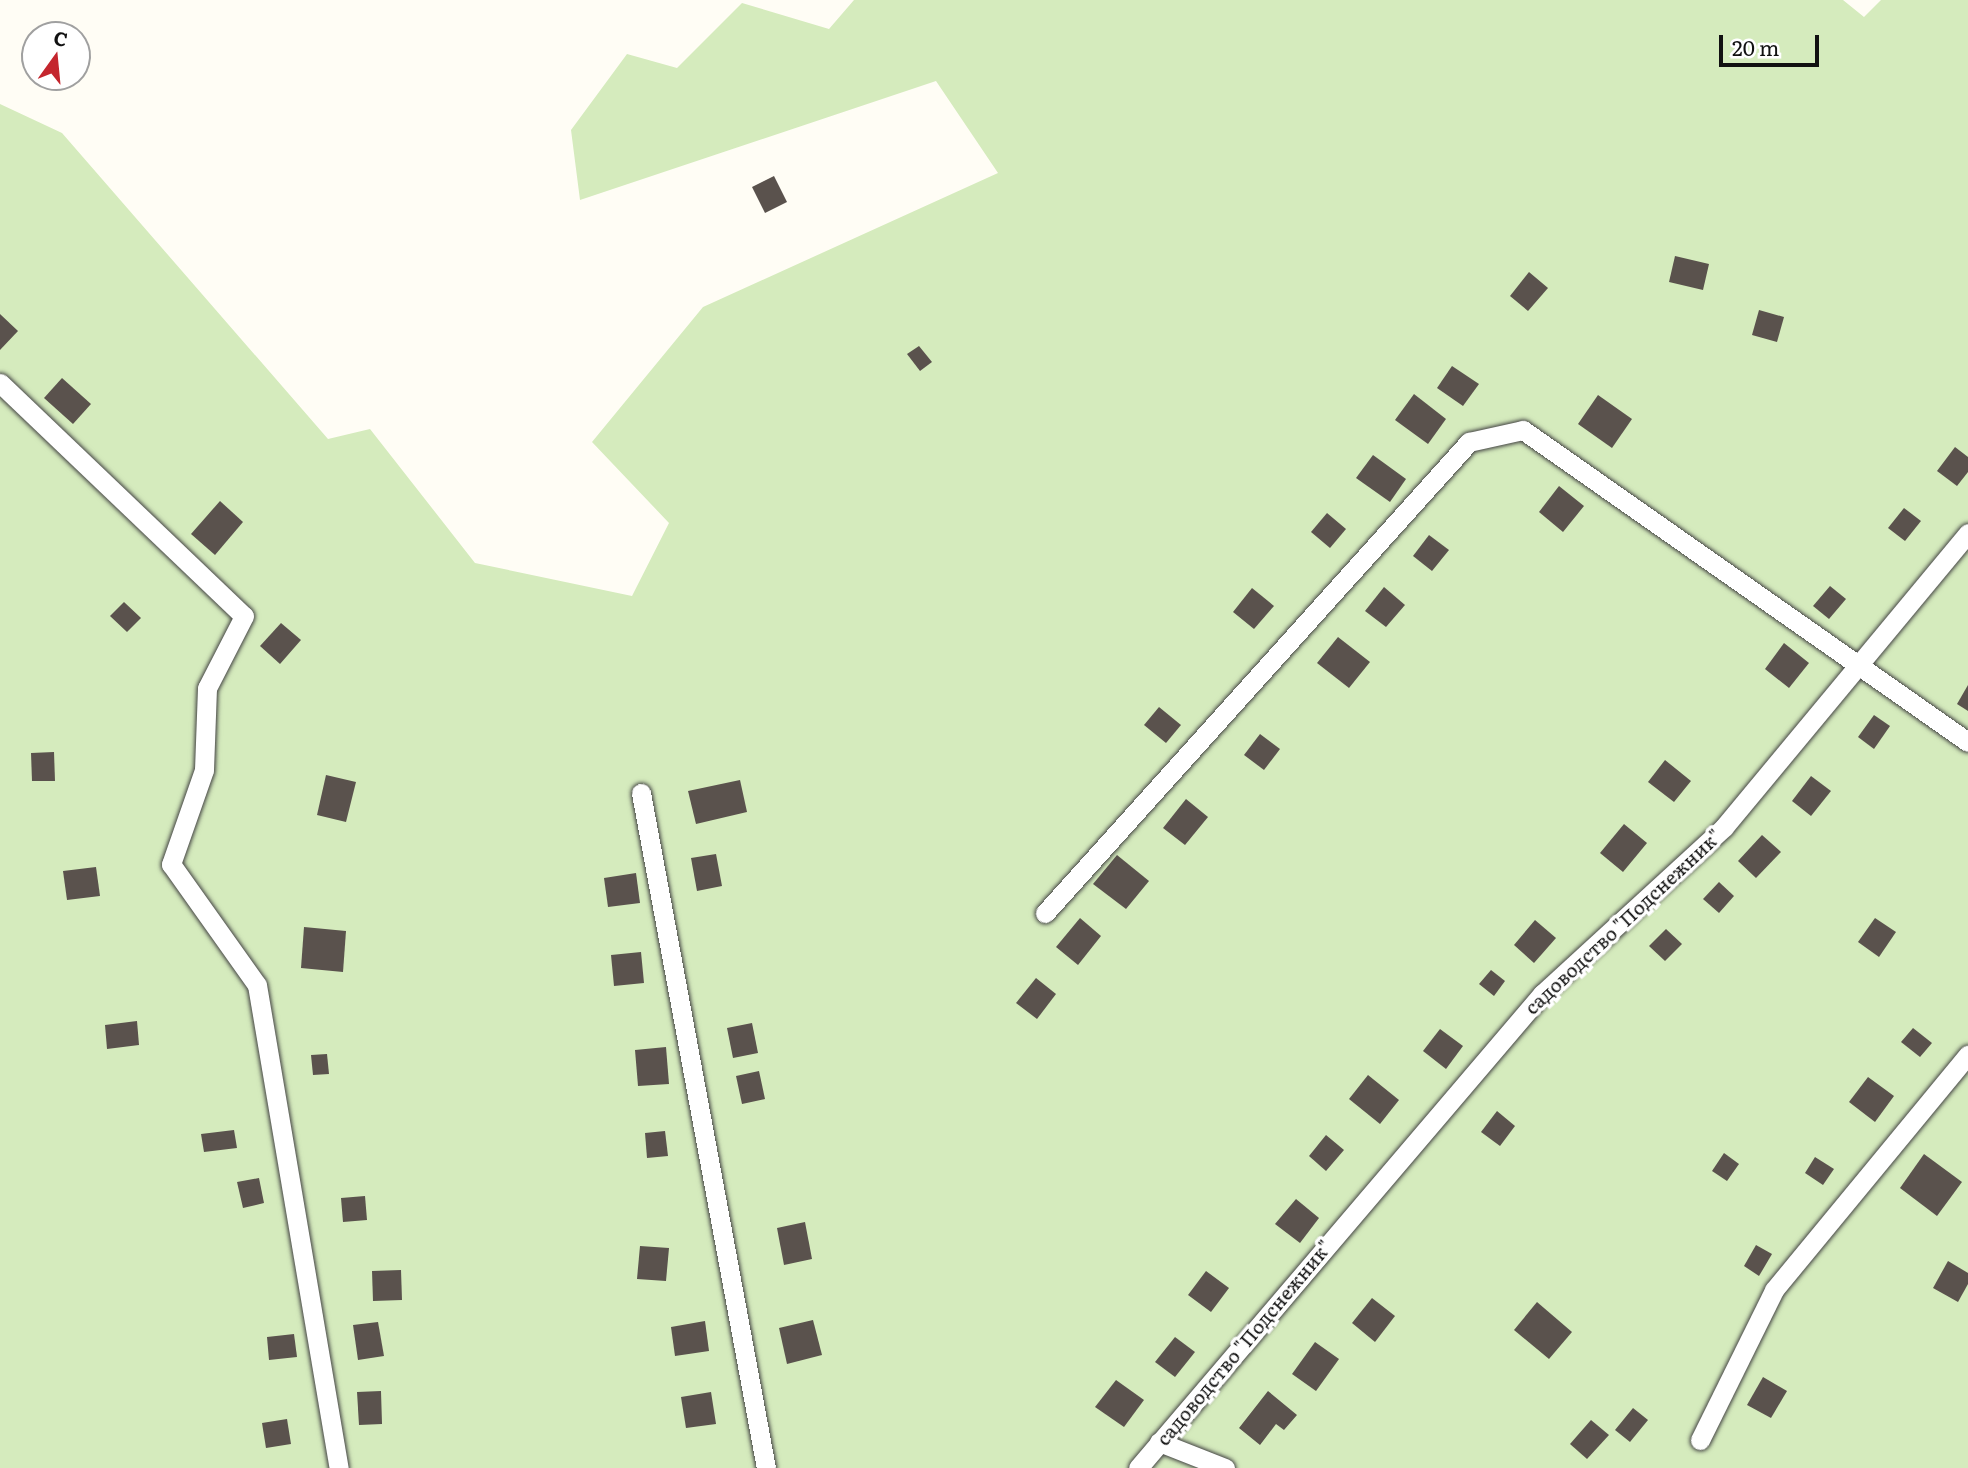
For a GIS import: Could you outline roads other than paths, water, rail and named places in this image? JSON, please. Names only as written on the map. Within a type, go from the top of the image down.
[{"type":"lane","points":[[0,383],[244,616],[207,688],[204,770],[171,863],[257,985],[339,1468]]},
{"type":"lane","points":[[1045,913],[1469,442],[1522,430],[1859,662],[1968,742]]},
{"type":"lane","name":"садоводство \"Подснежник\"","points":[[1138,1468],[1542,994],[1724,827],[1968,533]]},
{"type":"lane","points":[[642,793],[766,1468]]},
{"type":"lane","points":[[1700,1440],[1774,1290],[1968,1055]]},
{"type":"lane","points":[[1159,1442],[1225,1468]]}]
